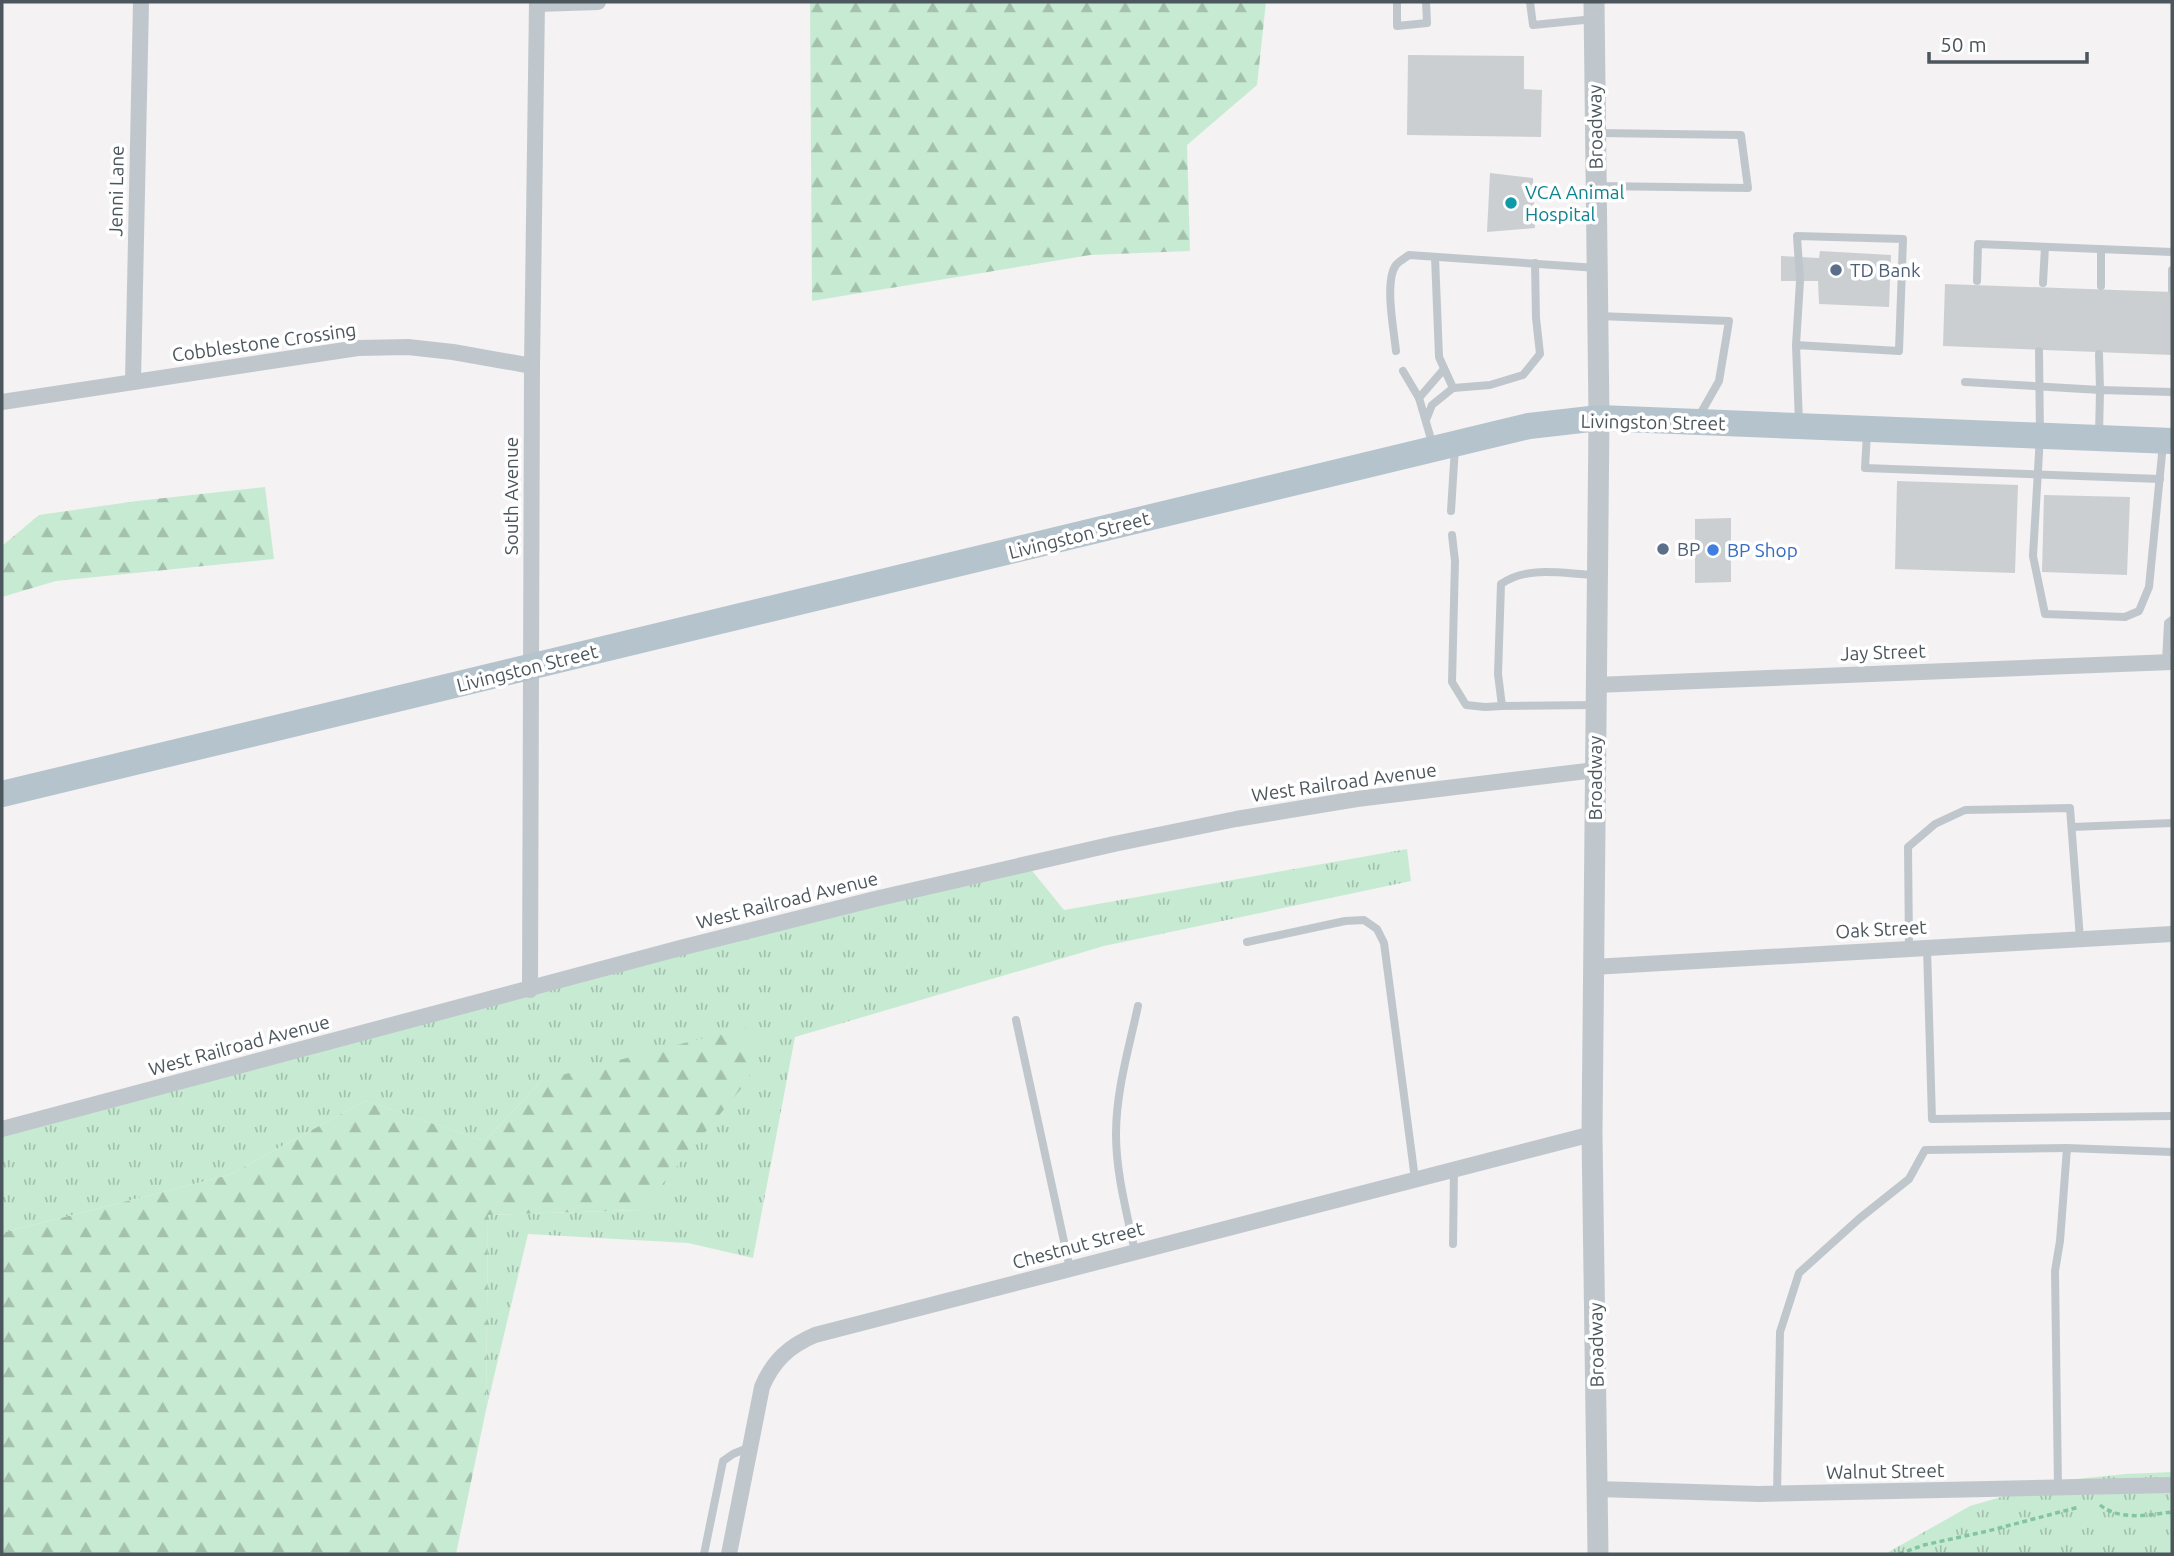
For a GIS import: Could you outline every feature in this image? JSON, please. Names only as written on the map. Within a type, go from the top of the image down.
[{"type":"main road","name":"Livingston Street","points":[[2,794],[1529,426],[1599,418],[2168,441]]},
{"type":"street","name":"Jenni Lane","points":[[133,382],[141,2]]},
{"type":"street","points":[[537,3],[598,2]]},
{"type":"street","name":"South Avenue","points":[[530,990],[532,366],[537,3]]},
{"type":"street","name":"Broadway","points":[[1594,10],[1599,418],[1592,1134],[1598,1554]]},
{"type":"street","name":"Cobblestone Crossing","points":[[2,402],[358,348],[408,347],[532,366]]},
{"type":"street","name":"Jay Street","points":[[1595,695],[2169,662]]},
{"type":"street","name":"West Railroad Avenue","points":[[2,1129],[684,947],[1128,841],[1236,819],[1357,799],[1595,770]]},
{"type":"street","name":"Oak Street","points":[[1593,967],[2172,934]]},
{"type":"street","name":"Chestnut Street","points":[[729,1554],[762,1387],[769,1370],[782,1354],[797,1342],[815,1335],[1592,1134]]},
{"type":"street","name":"Walnut Street","points":[[1598,1489],[1777,1494],[2172,1485]]},
{"type":"lane","points":[[1396,2],[1397,26],[1427,23],[1426,2]]},
{"type":"lane","points":[[1530,2],[1533,25],[1594,10]]},
{"type":"lane","points":[[1596,133],[1741,135],[1748,188],[1596,186]]},
{"type":"lane","points":[[1796,345],[1899,351],[1903,239],[1797,236],[1800,281],[1796,345],[1800,426]]},
{"type":"lane","points":[[1977,281],[1978,244],[2172,252]]},
{"type":"lane","points":[[2043,283],[2045,247]]},
{"type":"lane","points":[[2101,249],[2101,286]]},
{"type":"lane","points":[[1396,351],[1391,274],[1397,264],[1409,255],[1597,268]]},
{"type":"lane","points":[[1436,257],[1439,357],[1453,388]]},
{"type":"lane","points":[[1426,420],[1432,405],[1453,388],[1490,385],[1523,375],[1540,354],[1535,263]]},
{"type":"lane","points":[[2172,270],[2172,290]]},
{"type":"lane","points":[[1598,316],[1730,321],[1719,381],[1695,422]]},
{"type":"lane","points":[[2039,351],[2040,436],[2033,556],[2045,614],[2125,617],[2139,611],[2149,587],[2160,479],[2168,441]]},
{"type":"lane","points":[[2099,354],[2099,438]]},
{"type":"lane","points":[[1419,398],[1444,369]]},
{"type":"lane","points":[[1403,371],[1419,398],[1426,420],[1444,446],[1452,490],[1451,510]]},
{"type":"lane","points":[[1965,382],[2172,392]]},
{"type":"lane","points":[[1867,429],[1865,468],[2160,479]]},
{"type":"lane","points":[[1452,535],[1455,561],[1452,682],[1466,705],[1502,706],[1595,695]]},
{"type":"lane","points":[[1502,706],[1499,674],[1501,584],[1527,572],[1597,575]]},
{"type":"lane","points":[[2169,662],[2168,623],[2172,620]]},
{"type":"lane","points":[[1909,949],[1908,847],[1935,824],[1965,810],[2070,808],[2080,939]]},
{"type":"lane","points":[[2072,827],[2172,823]]},
{"type":"lane","points":[[1247,942],[1345,920],[1364,920],[1377,929],[1384,943],[1415,1179]]},
{"type":"lane","points":[[1927,948],[1932,1119],[2172,1116]]},
{"type":"lane","points":[[1135,1252],[1118,1168],[1116,1133],[1119,1096],[1138,1006]]},
{"type":"lane","points":[[1016,1020],[1070,1269]]},
{"type":"lane","points":[[2058,1488],[2055,1271],[2067,1148]]},
{"type":"lane","points":[[1777,1494],[1780,1332],[1799,1273],[1860,1218],[1909,1179],[1925,1150],[2067,1148],[2172,1152]]},
{"type":"lane","points":[[1453,1244],[1454,1169]]},
{"type":"lane","points":[[704,1554],[723,1461],[750,1447]]},
{"type":"path","points":[[2097,1503],[2111,1514],[2136,1516],[2172,1511]]},
{"type":"path","points":[[1899,1554],[1924,1545],[2085,1506]]},
{"type":"green space","points":[[810,2],[1266,2],[1257,85],[1187,145],[1190,251],[1090,255],[812,301]]},
{"type":"green space","points":[[265,487],[274,559],[56,581],[2,597],[2,546],[39,515]]},
{"type":"green space","points":[[1407,849],[1411,881],[1104,946],[795,1037],[753,1258],[688,1243],[528,1234],[486,1410],[488,1215],[641,1210],[542,1080],[485,1141],[365,1101],[229,1175],[2,1233],[2,1125],[1029,867],[1064,910]]},
{"type":"green space","points":[[750,1026],[749,1079],[641,1210],[488,1215],[486,1410],[456,1554],[2,1554],[2,1233],[229,1175],[365,1101],[485,1141],[542,1080]]},
{"type":"green space","points":[[2172,1472],[2172,1554],[1885,1554],[1970,1506],[2056,1481]]},
{"type":"building","points":[[1408,55],[1524,56],[1524,89],[1542,90],[1541,137],[1407,135]]},
{"type":"building","name":"VCA Animal Hospital","points":[[1490,173],[1533,178],[1535,228],[1487,232]]},
{"type":"building","name":"TD Bank","points":[[1820,251],[1891,255],[1889,307],[1819,304],[1818,281],[1781,281],[1781,256],[1819,258]]},
{"type":"building","points":[[1945,284],[2172,292],[2172,355],[1943,346]]},
{"type":"building","points":[[1897,481],[2018,485],[2015,573],[1895,569]]},
{"type":"building","points":[[2044,495],[2130,497],[2127,575],[2042,572]]},
{"type":"building","name":"BP Shop","points":[[1731,518],[1731,582],[1695,583],[1695,519]]},
{"type":"place","name":"VCA Animal Hospital","points":[[1511,203]]},
{"type":"place","name":"TD Bank","points":[[1836,270]]},
{"type":"place","name":"BP","points":[[1663,549]]},
{"type":"place","name":"BP Shop","points":[[1713,550]]}]
